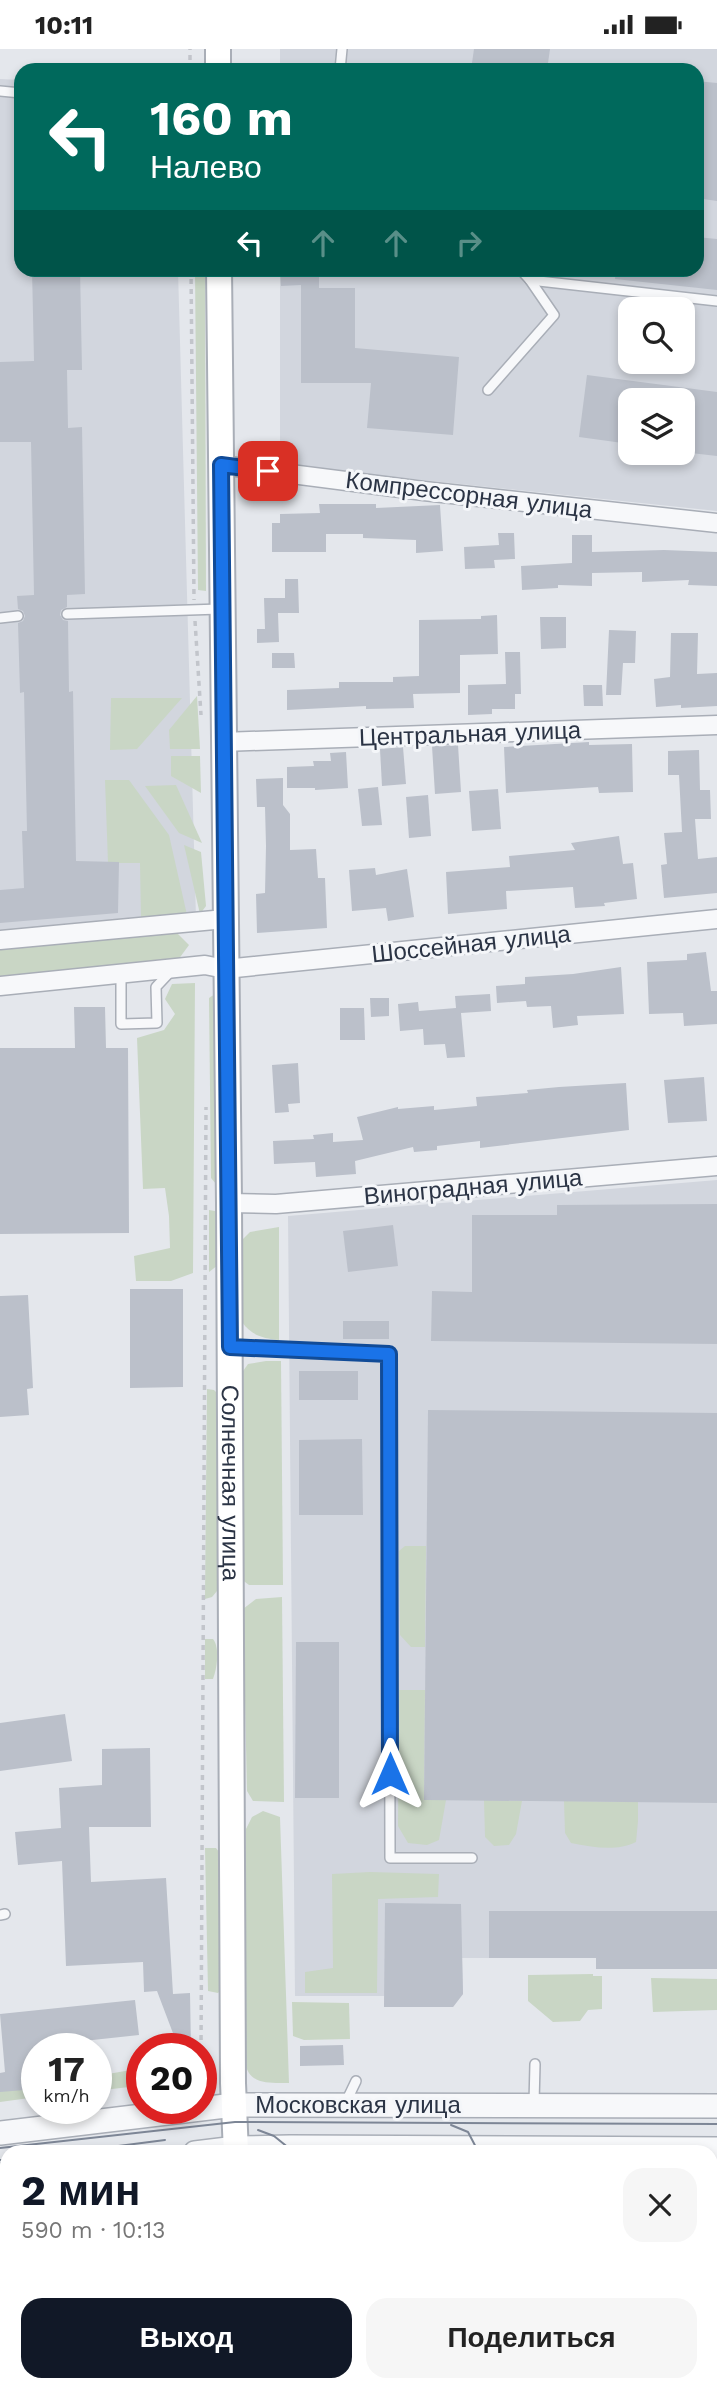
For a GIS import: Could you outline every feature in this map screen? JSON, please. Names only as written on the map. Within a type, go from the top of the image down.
[{"type":"main road","name":"Солнечная улица","points":[[219,277],[236,2145]]},
{"type":"street","name":"Компрессорная улица","points":[[221,465],[424,491],[717,523]]},
{"type":"street","name":"Центральная улица","points":[[223,742],[717,725]]},
{"type":"street","points":[[0,940],[225,919]]},
{"type":"street","name":"Шоссейная улица","points":[[0,986],[205,965],[225,969],[717,919]]},
{"type":"street","name":"Виноградная улица","points":[[229,1203],[276,1204],[717,1166]]},
{"type":"street","name":"Московская улица","points":[[0,2133],[234,2105],[717,2106]]},
{"type":"lane","points":[[488,390],[554,315],[527,277]]},
{"type":"lane","points":[[530,280],[717,301]]},
{"type":"lane","points":[[67,614],[222,609]]},
{"type":"lane","points":[[0,618],[18,617]]},
{"type":"lane","points":[[121,973],[121,1024],[157,1023],[156,987],[174,968]]},
{"type":"lane","points":[[230,1347],[389,1354],[390,1858],[472,1858]]},
{"type":"lane","points":[[534,2105],[535,2064]]},
{"type":"lane","points":[[344,2105],[356,2081]]},
{"type":"path","points":[[201,2033],[205,1098]]},
{"type":"shaded area","points":[[280,49],[717,49],[717,511],[280,465],[280,277],[704,277],[704,63],[280,63]]},
{"type":"shaded area","points":[[0,79],[14,80],[14,277],[178,277],[196,918],[0,934]]},
{"type":"shaded area","points":[[717,1180],[717,1969],[596,1969],[596,1958],[462,1958],[463,1994],[453,2007],[384,2007],[384,1996],[295,1996],[288,1216]]},
{"type":"green space","points":[[195,277],[205,277],[206,591],[198,590]]},
{"type":"green space","points":[[197,696],[200,749],[170,749],[169,730]]},
{"type":"green space","points":[[111,698],[182,698],[137,749],[110,750]]},
{"type":"green space","points":[[171,756],[200,756],[201,793],[171,776]]},
{"type":"green space","points":[[105,780],[129,780],[169,835],[187,915],[180,919],[141,917],[140,863],[108,863]]},
{"type":"green space","points":[[176,785],[202,843],[179,833],[145,786]]},
{"type":"green space","points":[[184,845],[201,852],[206,906],[200,914]]},
{"type":"green space","points":[[176,932],[189,945],[178,960],[0,978],[0,950]]},
{"type":"green space","points":[[195,983],[193,1273],[171,1281],[136,1281],[134,1256],[170,1248],[165,1188],[143,1189],[137,1038],[164,1030],[175,1014],[165,999],[172,984]]},
{"type":"green space","points":[[215,994],[217,1185],[211,1178],[209,998]]},
{"type":"green space","points":[[209,1210],[215,1211],[220,1218],[218,1265],[209,1272]]},
{"type":"green space","points":[[279,1227],[279,1340],[258,1336],[242,1322],[242,1240],[250,1232]]},
{"type":"green space","points":[[281,1361],[283,1585],[249,1585],[241,1579],[241,1374],[248,1364]]},
{"type":"green space","points":[[207,1389],[214,1390],[219,1395],[217,1591],[212,1597],[205,1599]]},
{"type":"green space","points":[[405,1546],[426,1546],[425,1647],[411,1647],[400,1635],[399,1551]]},
{"type":"green space","points":[[282,1597],[284,1802],[253,1801],[247,1791],[243,1609],[256,1599]]},
{"type":"green space","points":[[205,1639],[213,1639],[217,1647],[217,1664],[213,1679],[205,1679]]},
{"type":"green space","points":[[399,1690],[425,1690],[424,1799],[446,1800],[439,1840],[427,1845],[408,1843],[398,1826]]},
{"type":"green space","points":[[484,1800],[522,1801],[516,1834],[509,1845],[494,1846],[485,1837]]},
{"type":"green space","points":[[564,1801],[638,1802],[636,1842],[612,1848],[571,1843],[565,1833]]},
{"type":"green space","points":[[263,1811],[280,1817],[289,2083],[255,2079],[250,2075],[245,2061],[246,1829],[252,1817]]},
{"type":"green space","points":[[205,1848],[216,1848],[219,1852],[221,1990],[218,1993],[208,1991]]},
{"type":"green space","points":[[332,1874],[439,1874],[438,1897],[378,1899],[377,1993],[305,1993],[305,1972],[333,1968]]},
{"type":"green space","points":[[528,1975],[602,1976],[602,2009],[588,2010],[580,2021],[553,2022],[528,2001]]},
{"type":"green space","points":[[651,1978],[717,1979],[717,2010],[653,2012]]},
{"type":"green space","points":[[292,2002],[349,2003],[350,2039],[304,2040],[293,2036]]},
{"type":"green space","points":[[126,2071],[126,2087],[112,2089],[112,2073]]},
{"type":"green space","points":[[21,2085],[21,2099],[0,2102],[0,2087]]},
{"type":"building","points":[[474,49],[550,49],[548,63],[472,63]]},
{"type":"building","points":[[704,82],[717,83],[717,201],[704,199]]},
{"type":"building","points":[[704,238],[717,239],[717,290],[615,279],[704,277]]},
{"type":"building","points":[[32,277],[80,277],[82,370],[67,370],[68,428],[82,427],[85,594],[67,595],[67,607],[61,610],[60,615],[63,620],[68,621],[69,692],[73,691],[76,861],[119,862],[118,913],[0,923],[0,890],[24,888],[22,831],[27,831],[24,692],[20,693],[18,623],[23,621],[25,616],[23,611],[18,609],[17,596],[34,595],[31,442],[0,442],[0,362],[34,361]]},
{"type":"building","points":[[280,277],[319,277],[319,288],[355,288],[355,348],[459,357],[453,435],[367,428],[371,383],[301,383],[301,285],[281,286]]},
{"type":"building","points":[[587,375],[686,388],[618,388],[618,442],[579,437]]},
{"type":"building","points":[[695,389],[717,392],[717,456],[695,453]]},
{"type":"building","points":[[319,504],[376,504],[376,508],[440,505],[443,551],[416,553],[416,540],[363,538],[363,534],[326,534],[326,552],[272,552],[272,523],[280,523],[280,514],[320,513]]},
{"type":"building","points":[[498,533],[514,533],[515,559],[494,560],[495,568],[465,569],[464,547],[499,545]]},
{"type":"building","points":[[572,535],[592,535],[592,552],[717,552],[717,586],[688,585],[689,580],[642,582],[642,572],[592,573],[592,586],[558,585],[558,588],[522,590],[521,566],[572,563]]},
{"type":"building","points":[[285,579],[298,579],[299,613],[278,613],[279,642],[257,643],[257,629],[265,629],[264,598],[285,598]]},
{"type":"building","points":[[497,615],[498,654],[460,655],[460,693],[413,694],[414,708],[366,709],[366,706],[287,710],[287,690],[339,688],[339,682],[393,682],[393,677],[419,676],[419,620],[481,619],[481,616]]},
{"type":"building","points":[[540,617],[566,617],[566,648],[541,649]]},
{"type":"building","points":[[609,630],[636,631],[635,663],[623,663],[621,695],[606,695]]},
{"type":"building","points":[[671,633],[698,633],[697,674],[717,673],[717,706],[656,707],[654,679],[670,677]]},
{"type":"building","points":[[505,652],[520,652],[521,694],[515,694],[515,709],[492,709],[492,714],[468,715],[468,685],[506,684]]},
{"type":"building","points":[[272,653],[294,653],[295,668],[272,668]]},
{"type":"building","points":[[583,685],[602,685],[603,706],[584,706]]},
{"type":"building","points":[[589,742],[589,745],[632,744],[633,792],[599,793],[598,787],[506,793],[504,747]]},
{"type":"building","points":[[458,745],[461,792],[435,794],[432,746]]},
{"type":"building","points":[[403,747],[406,784],[382,786],[380,749]]},
{"type":"building","points":[[699,750],[700,790],[710,790],[711,819],[695,819],[698,859],[717,857],[717,893],[664,898],[661,865],[667,864],[664,833],[682,832],[679,775],[668,775],[668,751]]},
{"type":"building","points":[[346,752],[348,788],[287,788],[287,767],[314,766],[313,761],[331,761],[330,753]]},
{"type":"building","points":[[283,778],[283,805],[290,814],[290,850],[316,849],[318,878],[325,878],[327,928],[257,933],[256,894],[265,893],[266,846],[265,807],[257,807],[256,779]]},
{"type":"building","points":[[378,787],[382,825],[362,826],[358,789]]},
{"type":"building","points":[[498,789],[501,829],[472,831],[469,791]]},
{"type":"building","points":[[428,795],[431,836],[409,838],[406,797]]},
{"type":"building","points":[[619,836],[623,864],[633,863],[637,899],[604,903],[605,906],[575,908],[573,887],[506,891],[507,909],[448,914],[446,872],[510,867],[509,856],[575,850],[571,843]]},
{"type":"building","points":[[375,868],[376,875],[407,869],[414,917],[388,921],[386,908],[352,911],[349,870]]},
{"type":"building","points":[[706,952],[711,991],[717,991],[717,1024],[684,1026],[683,1013],[649,1014],[647,962],[687,960],[687,954]]},
{"type":"building","points":[[621,967],[624,1014],[577,1016],[578,1025],[553,1028],[551,1006],[527,1007],[526,1001],[497,1003],[496,986],[525,984],[525,977]]},
{"type":"building","points":[[490,994],[491,1011],[461,1013],[465,1057],[447,1058],[445,1044],[424,1045],[423,1029],[400,1031],[398,1004],[418,1002],[419,1011],[456,1008],[455,996]]},
{"type":"building","points":[[370,998],[389,998],[389,1016],[371,1017]]},
{"type":"building","points":[[74,1007],[105,1007],[106,1048],[128,1048],[129,1233],[0,1234],[0,1048],[75,1048]]},
{"type":"building","points":[[340,1008],[364,1008],[365,1040],[340,1040]]},
{"type":"building","points":[[298,1063],[300,1103],[288,1104],[289,1112],[275,1113],[272,1065]]},
{"type":"building","points":[[704,1077],[707,1121],[668,1123],[664,1080]]},
{"type":"building","points":[[626,1083],[629,1130],[480,1148],[480,1141],[437,1146],[437,1150],[414,1152],[413,1147],[355,1161],[356,1174],[316,1177],[315,1162],[274,1164],[273,1141],[314,1139],[313,1135],[333,1133],[333,1142],[363,1140],[357,1117],[398,1107],[434,1106],[434,1110],[477,1106],[476,1097],[528,1093],[527,1090],[559,1087]]},
{"type":"building","points":[[717,1204],[717,1344],[431,1341],[432,1291],[472,1292],[472,1215],[557,1215],[557,1205]]},
{"type":"building","points":[[393,1225],[398,1266],[348,1272],[343,1231]]},
{"type":"building","points":[[130,1289],[183,1289],[183,1387],[130,1388]]},
{"type":"building","points":[[28,1295],[33,1388],[27,1389],[29,1415],[0,1417],[0,1296]]},
{"type":"building","points":[[343,1321],[389,1321],[389,1339],[343,1339]]},
{"type":"building","points":[[299,1371],[358,1371],[358,1400],[299,1400]]},
{"type":"building","points":[[428,1410],[717,1413],[717,1803],[424,1800]]},
{"type":"building","points":[[362,1439],[363,1515],[299,1515],[299,1440]]},
{"type":"building","points":[[296,1642],[339,1642],[339,1798],[295,1798]]},
{"type":"building","points":[[65,1714],[72,1761],[0,1771],[0,1723]]},
{"type":"building","points":[[150,1748],[151,1827],[89,1827],[91,1882],[166,1878],[173,1994],[190,1993],[191,2033],[173,2033],[157,1991],[144,1992],[143,1962],[66,1966],[62,1861],[18,1865],[15,1832],[61,1828],[59,1788],[102,1785],[102,1749]]},
{"type":"building","points":[[385,1903],[461,1904],[463,1994],[453,2007],[384,2007]]},
{"type":"building","points":[[489,1911],[717,1911],[717,1969],[596,1969],[596,1958],[489,1958]]},
{"type":"building","points":[[135,2000],[139,2033],[126,2033],[126,2036],[112,2038],[112,2033],[21,2033],[21,2090],[0,2092],[0,2073],[5,2072],[0,2014]]},
{"type":"building","points":[[343,2045],[344,2065],[300,2066],[300,2046]]},
{"type":"tram line","points":[[27,2145],[235,2122],[717,2124]]},
{"type":"tram line","points":[[451,2125],[468,2132],[475,2145]]},
{"type":"tram line","points":[[258,2130],[274,2136],[285,2145]]},
{"type":"tram line","points":[[126,2145],[165,2140]]},
{"type":"route","points":[[268,471],[221,465],[230,1347],[389,1354],[390,1774]]}]
